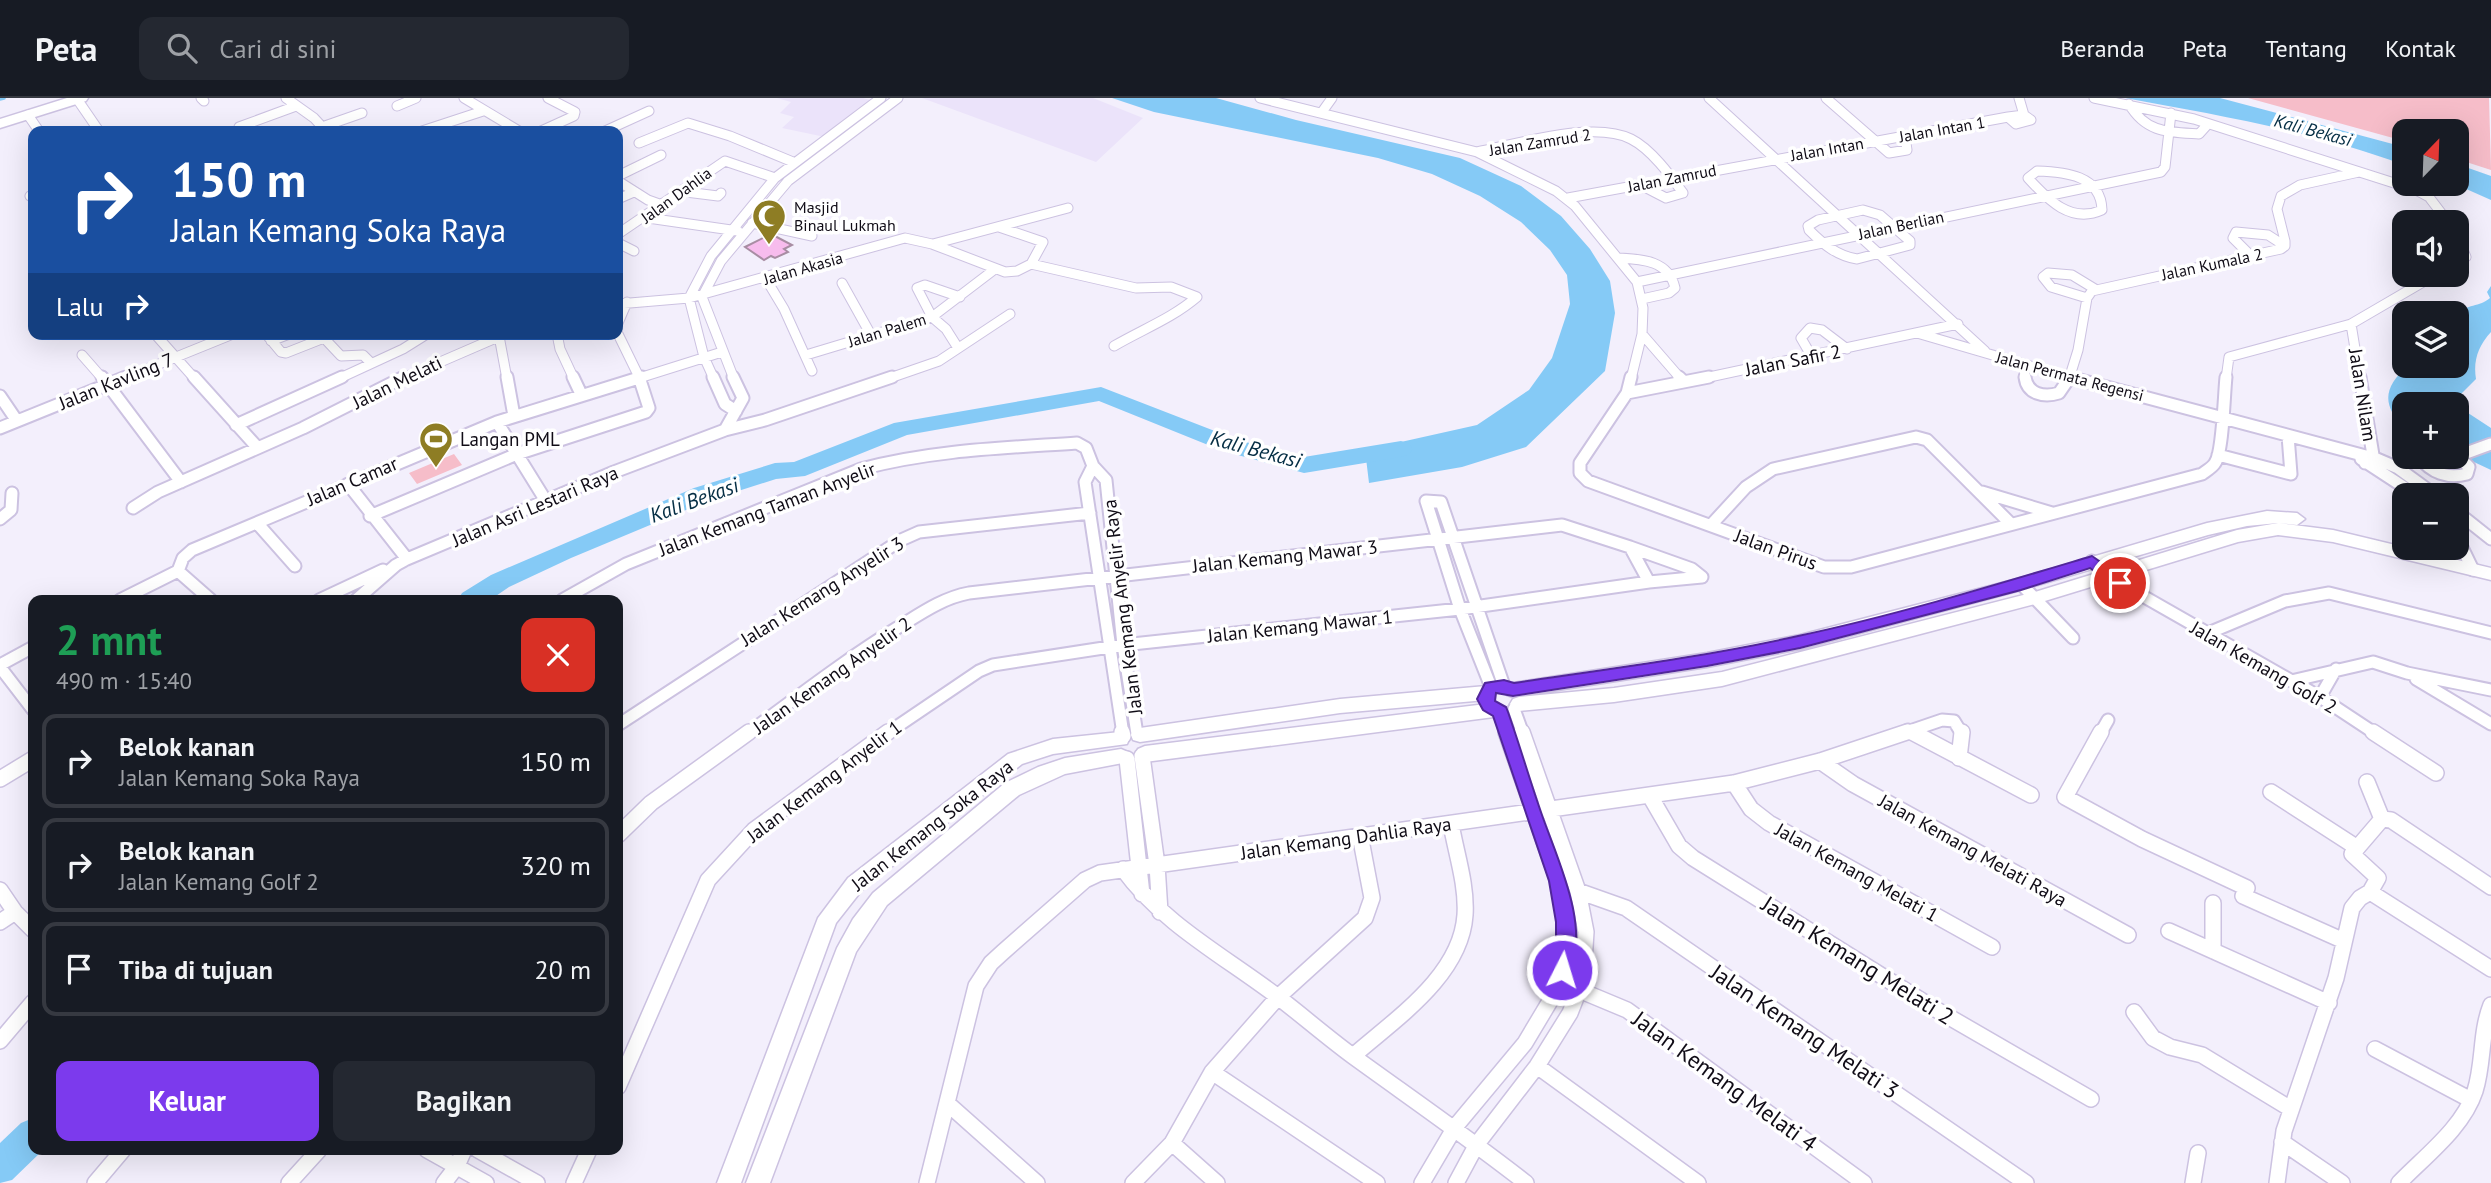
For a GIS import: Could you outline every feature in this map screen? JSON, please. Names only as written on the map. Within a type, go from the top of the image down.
[{"type":"main road","points":[[0,124],[79,99]]},
{"type":"street","points":[[286,98],[320,126]]},
{"type":"street","points":[[397,106],[416,98]]},
{"type":"street","points":[[464,98],[510,126]]},
{"type":"street","points":[[548,98],[575,112],[574,116],[552,126]]},
{"type":"street","points":[[623,303],[689,298],[702,294],[721,261],[768,203],[802,168],[898,98]]},
{"type":"street","points":[[1260,98],[1477,152],[1568,198],[1637,282]]},
{"type":"street","points":[[1322,112],[1332,98]]},
{"type":"street","name":"Jalan Permata Regensi","points":[[1709,98],[1988,354],[2369,459]]},
{"type":"street","points":[[1826,98],[1888,153],[1908,149],[1905,136]]},
{"type":"street","name":"Jalan Intan 1","points":[[1876,141],[2024,115],[2019,98]]},
{"type":"street","points":[[2094,98],[2171,113],[2359,172],[2422,193],[2437,210]]},
{"type":"street","points":[[79,99],[96,126]]},
{"type":"street","points":[[736,411],[725,404],[704,357],[689,298],[705,265],[775,178],[793,162],[876,99],[889,104]]},
{"type":"street","points":[[2129,104],[2138,119],[2170,132],[2199,134],[2208,124]]},
{"type":"street","points":[[246,126],[296,106]]},
{"type":"street","points":[[437,126],[483,111]]},
{"type":"street","points":[[616,126],[649,111]]},
{"type":"street","points":[[331,126],[362,113]]},
{"type":"street","points":[[2170,132],[2171,113]]},
{"type":"street","points":[[28,115],[36,126]]},
{"type":"street","points":[[639,143],[688,123],[793,162]]},
{"type":"street","points":[[841,127],[853,130]]},
{"type":"street","name":"Jalan Zamrud 2","points":[[1477,152],[1589,132],[1605,132],[1630,139],[1669,178]]},
{"type":"street","name":"Jalan Berlian","points":[[1637,282],[1894,226],[2098,187],[2164,170],[2170,132]]},
{"type":"street","name":"Jalan Intan","points":[[1777,158],[1876,141]]},
{"type":"street","points":[[623,175],[661,155]]},
{"type":"street","name":"Jalan Zamrud","points":[[1568,198],[1777,158]]},
{"type":"street","name":"Jalan Dahlia","points":[[623,231],[648,218],[678,191],[726,160],[775,178]]},
{"type":"street","points":[[2048,171],[2071,175],[2098,187],[2102,196],[2102,210],[2093,216],[2072,214],[2043,196],[2028,178],[2030,173],[2048,171]]},
{"type":"street","name":"Jalan Kumala 2","points":[[2095,289],[2285,246],[2277,203],[2283,193],[2295,185],[2359,172]]},
{"type":"street","points":[[1639,184],[1664,198],[1676,198],[1683,191],[1669,178]]},
{"type":"street","points":[[678,191],[718,196],[722,194],[693,180]]},
{"type":"street","points":[[623,182],[634,192],[662,205]]},
{"type":"street","points":[[623,197],[634,192]]},
{"type":"street","points":[[755,202],[768,203]]},
{"type":"street","points":[[932,244],[1069,208]]},
{"type":"street","points":[[1867,210],[1880,215],[1910,241],[1910,244],[1857,259],[1845,257],[1821,242],[1808,226],[1818,220],[1838,216],[1867,210]]},
{"type":"street","points":[[648,218],[745,231]]},
{"type":"street","points":[[752,223],[812,236]]},
{"type":"street","points":[[999,227],[1042,242],[1031,264]]},
{"type":"street","points":[[2250,255],[2233,238],[2236,232],[2267,235],[2285,246]]},
{"type":"street","points":[[902,239],[932,244],[1008,272],[1031,264],[1136,288],[1171,287],[1195,295],[1195,300],[1174,316],[1147,327],[1114,346]]},
{"type":"street","name":"Jalan Akasia","points":[[702,294],[766,279],[902,239]]},
{"type":"street","points":[[623,246],[634,251]]},
{"type":"street","points":[[1619,258],[1650,261],[1671,274],[1675,288],[1669,293],[1642,299]]},
{"type":"street","name":"Jalan Palem","points":[[806,355],[932,317],[995,269]]},
{"type":"street","points":[[2024,365],[2026,385],[2032,392],[2042,395],[2062,392],[2071,377],[2087,298],[2095,289],[2072,275],[2049,273],[2043,277],[2051,287],[2087,298]]},
{"type":"street","points":[[766,279],[784,309],[813,371]]},
{"type":"street","name":"Jalan Pirus","points":[[1637,282],[1642,299],[1643,334],[1627,393],[1580,463],[1580,473],[1588,481],[1813,565],[1844,568],[2202,474],[2215,464],[2218,455]]},
{"type":"street","points":[[842,283],[871,335]]},
{"type":"street","points":[[960,297],[925,285],[919,285],[917,288],[932,317],[961,346],[1010,314]]},
{"type":"street","points":[[2288,436],[2291,474],[2218,455],[2229,357],[2351,324],[2414,287]]},
{"type":"street","points":[[702,294],[722,352],[743,398],[725,430]]},
{"type":"street","name":"Jalan Safir 2","points":[[1627,393],[1958,324]]},
{"type":"street","name":"Jalan Nilam","points":[[2351,324],[2369,459]]},
{"type":"street","points":[[1812,356],[1801,338],[1810,328],[1822,330],[1847,349]]},
{"type":"street","points":[[1916,333],[1988,354]]},
{"type":"street","points":[[1643,334],[1683,381]]},
{"type":"street","points":[[160,340],[257,447]]},
{"type":"street","name":"Jalan Kavling 7","points":[[0,428],[217,340]]},
{"type":"street","points":[[271,340],[281,352],[286,353],[319,340]]},
{"type":"street","points":[[326,340],[341,356],[363,355],[371,363]]},
{"type":"street","points":[[236,425],[415,340]]},
{"type":"street","name":"Jalan Melati","points":[[133,508],[149,497],[335,412],[428,365],[490,340]]},
{"type":"street","name":"Jalan Melati","points":[[503,340],[514,416]]},
{"type":"street","points":[[558,340],[581,394]]},
{"type":"street","points":[[370,516],[517,454],[642,415],[649,408],[640,379],[621,340]]},
{"type":"street","name":"Jalan Asri Lestari Raya","points":[[362,595],[402,562],[546,501],[725,430],[765,420],[939,361],[961,346]]},
{"type":"street","name":"Jalan Camar","points":[[130,595],[178,571],[178,564],[192,550],[497,422],[722,352]]},
{"type":"street","points":[[82,355],[108,384],[181,482]]},
{"type":"street","points":[[0,396],[17,421]]},
{"type":"street","points":[[497,422],[546,501]]},
{"type":"street","points":[[1711,525],[1761,474],[1916,437],[1927,440],[2011,524]]},
{"type":"street","name":"Jalan Kemang Taman Anyelir","points":[[571,595],[626,564],[862,469],[898,459],[1069,442],[1086,448],[1093,466]]},
{"type":"street","points":[[2469,451],[2491,444]]},
{"type":"street","points":[[2369,459],[2391,477],[2416,480],[2420,483]]},
{"type":"street","points":[[2369,459],[2404,478],[2408,483]]},
{"type":"street","name":"Jalan Kemang Anyelir Raya","points":[[1115,647],[1116,575],[1107,480],[1093,466],[1085,482],[1098,576],[1115,647],[1157,865],[1160,912]]},
{"type":"street","points":[[2404,478],[2414,469]]},
{"type":"street","points":[[2434,469],[2456,477],[2467,474],[2468,469]]},
{"type":"street","points":[[2416,480],[2438,472]]},
{"type":"street","points":[[330,595],[402,562],[348,484]]},
{"type":"street","points":[[1978,491],[2053,513]]},
{"type":"street","points":[[0,519],[11,510],[12,493]]},
{"type":"street","points":[[1422,1183],[1455,1127],[1525,1043],[1559,986],[1566,954],[1565,922],[1558,881],[1533,814],[1503,699],[1476,606],[1441,502],[1425,502],[1460,609],[1503,699],[1549,811],[1578,891],[1586,932],[1579,990],[1570,1013],[1538,1066],[1477,1144],[1456,1183]]},
{"type":"street","name":"Jalan Kemang Anyelir 3","points":[[623,722],[901,540],[930,531],[1090,513]]},
{"type":"street","name":"Jalan Kemang Soka Raya","points":[[729,1183],[828,918],[840,899],[855,884],[1015,759],[1060,744],[1132,746],[1503,699],[1707,660],[1800,642],[2021,584],[2207,529],[2267,517],[2311,521],[2388,544]]},
{"type":"street","points":[[2469,522],[2491,539]]},
{"type":"street","points":[[257,523],[295,566]]},
{"type":"street","points":[[1454,537],[1562,525],[1630,547],[1649,582]]},
{"type":"street","name":"Jalan Kemang Soka Raya","points":[[1503,699],[1614,695],[1722,679],[2035,598],[2237,536],[2278,530],[2388,544]]},
{"type":"street","name":"Jalan Kemang Mawar 3","points":[[1116,575],[1454,537]]},
{"type":"street","points":[[2388,544],[2471,564],[2491,564]]},
{"type":"street","points":[[2388,544],[2392,544]]},
{"type":"street","name":"Jalan Kemang Mawar 1","points":[[1115,647],[1460,609],[1702,576],[1692,569],[1630,547]]},
{"type":"street","points":[[2460,560],[2491,575]]},
{"type":"street","points":[[2469,560],[2471,564]]},
{"type":"street","name":"Jalan Kemang Golf 2","points":[[2092,561],[2110,576],[2206,634],[2320,697],[2436,773]]},
{"type":"street","points":[[178,571],[205,595]]},
{"type":"street","name":"Jalan Kemang Anyelir 2","points":[[623,830],[651,803],[871,644],[930,607],[954,596],[969,593],[1116,575]]},
{"type":"street","points":[[2021,584],[2073,638]]},
{"type":"street","points":[[2206,634],[2285,601],[2329,593],[2491,633]]},
{"type":"street","name":"Jalan Kemang Anyelir 1","points":[[623,1076],[708,880],[754,831],[917,711],[979,671],[1007,661],[1115,647]]},
{"type":"street","points":[[28,650],[0,666],[28,703]]},
{"type":"street","points":[[2291,681],[2336,668],[2373,662],[2407,673],[2491,690]]},
{"type":"street","points":[[2320,697],[2336,668]]},
{"type":"street","points":[[2407,673],[2491,724]]},
{"type":"street","name":"Jalan Kemang Dahlia Raya","points":[[927,1183],[976,986],[991,963],[1085,880],[1100,873],[1360,835],[1533,814],[1734,783],[1820,761],[1942,720],[1954,721],[1964,734],[1959,758]]},
{"type":"street","points":[[2108,720],[2065,797],[2141,839],[2247,888],[2243,896],[2344,941]]},
{"type":"street","points":[[1908,730],[2032,795]]},
{"type":"street","name":"Jalan Kemang Anyelir Raya","points":[[1131,868],[1132,746]]},
{"type":"street","name":"Jalan Kemang Soka Raya","points":[[758,1183],[847,948],[880,899],[1012,789],[1045,772],[1132,746]]},
{"type":"street","name":"Jalan Kemang Melati Raya","points":[[1820,761],[1853,784],[2128,935]]},
{"type":"street","points":[[0,779],[28,763]]},
{"type":"street","points":[[2367,782],[2382,819]]},
{"type":"street","name":"Jalan Kemang Melati 1","points":[[1734,783],[1751,810],[1769,823],[1992,947]]},
{"type":"street","points":[[2271,792],[2356,847]]},
{"type":"street","name":"Jalan Kemang Melati 2","points":[[1650,796],[1679,846],[1693,858],[1930,1006],[2091,1099]]},
{"type":"street","points":[[2277,1183],[2282,1142],[2291,1109],[2329,1003],[2352,908],[2360,898],[2370,892],[2378,878],[2352,854],[2382,819]]},
{"type":"street","points":[[2382,819],[2401,824],[2491,887]]},
{"type":"street","points":[[1353,1056],[1434,981],[1454,954],[1465,916],[1451,824]]},
{"type":"street","points":[[1133,1183],[1172,1143],[1212,1073],[1278,997],[1365,918],[1372,898],[1360,835]]},
{"type":"street","points":[[1131,868],[1142,895],[1160,912],[1278,997],[1353,1056],[1455,1127],[1527,1183]]},
{"type":"street","points":[[0,890],[28,925]]},
{"type":"street","name":"Jalan Kemang Melati 3","points":[[1578,891],[1626,908],[2026,1183]]},
{"type":"street","points":[[2370,892],[2491,969]]},
{"type":"street","points":[[2213,903],[2213,951]]},
{"type":"street","points":[[0,922],[15,912]]},
{"type":"street","points":[[2169,931],[2329,1003]]},
{"type":"street","name":"Jalan Kemang Melati 4","points":[[1579,990],[1627,1010],[1864,1183]]},
{"type":"street","points":[[2399,1183],[2466,1111],[2475,1089],[2482,1030],[2491,1005]]},
{"type":"street","points":[[0,1041],[28,1008]]},
{"type":"street","points":[[2134,1012],[2153,1038],[2170,1047],[2202,1055],[2291,1109]]},
{"type":"street","points":[[2375,1049],[2471,1100]]},
{"type":"street","points":[[1538,1066],[1698,1183]]},
{"type":"street","points":[[1212,1073],[1377,1183]]},
{"type":"street","points":[[947,1103],[1037,1183]]},
{"type":"street","points":[[2282,1142],[2342,1183]]},
{"type":"street","points":[[1172,1143],[1217,1183]]},
{"type":"street","points":[[2193,1183],[2198,1153]]},
{"type":"street","points":[[95,1183],[119,1155]]},
{"type":"street","points":[[289,1183],[314,1155]]},
{"type":"street","points":[[436,1155],[486,1183]]},
{"type":"street","points":[[444,1183],[462,1155]]},
{"type":"street","points":[[487,1155],[537,1183]]},
{"type":"street","points":[[573,1183],[587,1155]]},
{"type":"shaded area","points":[[777,98],[863,98],[874,101],[825,137],[782,128],[794,117],[780,113],[791,102]]},
{"type":"shaded area","points":[[922,98],[1093,98],[1143,118],[1096,162]]},
{"type":"shaded area","points":[[2248,98],[2489,98],[2491,170],[2469,163],[2469,119],[2392,119],[2392,138]]},
{"type":"shaded area","name":"Langan PML","points":[[454,454],[462,465],[417,484],[409,473]]},
{"type":"water","points":[[1112,98],[1216,98],[1296,120],[1460,158],[1521,186],[1561,216],[1590,249],[1610,281],[1615,313],[1605,371],[1526,447],[1462,467],[1369,483],[1365,450],[1477,425],[1529,390],[1552,358],[1570,304],[1567,275],[1550,250],[1521,222],[1480,196],[1432,174],[1378,158],[1154,112]]},
{"type":"water","points":[[2125,98],[2220,98],[2392,144],[2392,161],[2336,143],[2231,118]]},
{"type":"water","points":[[2469,168],[2491,176],[2491,200],[2469,190]]},
{"type":"water","points":[[2491,286],[2491,332],[2478,354],[2476,379],[2463,392],[2392,392],[2392,411],[2388,396],[2396,378],[2469,378],[2469,308],[2490,298],[2487,292]]},
{"type":"water","points":[[2469,414],[2491,428],[2491,470],[2469,460]]},
{"type":"building","name":"Masjid Binaul Lukmah","points":[[771,234],[792,245],[784,249],[788,252],[764,260],[745,247]]},
{"type":"waterway","points":[[0,99],[4,98]]},
{"type":"waterway","name":"Kali Bekasi","points":[[479,595],[500,581],[562,552],[702,494],[775,471],[797,470],[902,428],[1101,394],[1231,446],[1304,465],[1401,449]]},
{"type":"waterway","name":"Kali Bekasi","points":[[0,1168],[28,1140]]},
{"type":"place","name":"Masjid Binaul Lukmah","points":[[769,246]]},
{"type":"place","name":"Langan PML","points":[[436,469]]},
{"type":"route","points":[[1562,970],[1566,954],[1565,922],[1558,881],[1500,712],[1494,710],[1486,699],[1486,693],[1491,687],[1504,686],[1513,690],[1707,660],[1800,642],[1976,597],[2092,561],[2120,583]]}]
